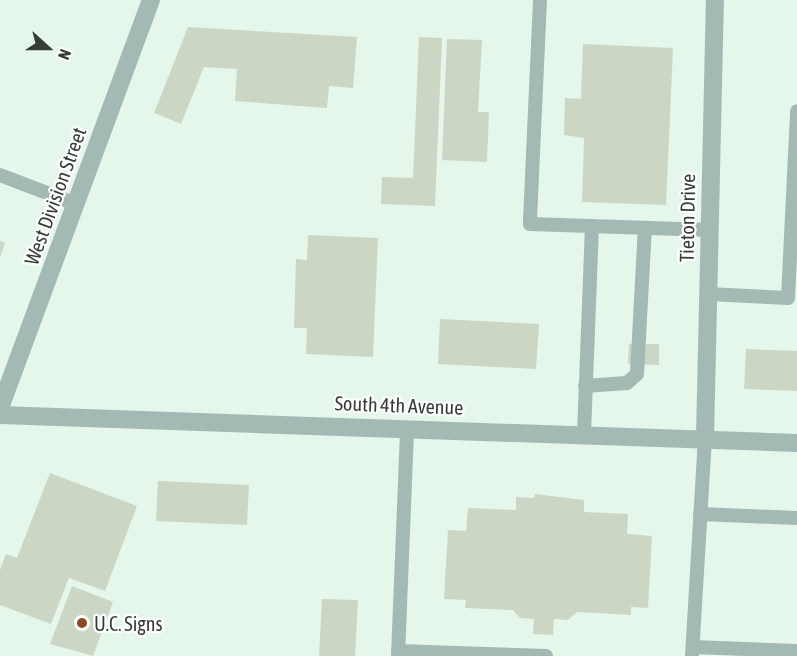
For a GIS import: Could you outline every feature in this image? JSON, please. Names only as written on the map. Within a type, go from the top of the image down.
[{"type":"street","name":"West Division Street","points":[[0,408],[151,0]]},
{"type":"street","name":"Tieton Drive","points":[[705,437],[715,0]]},
{"type":"street","name":"South 4th Avenue","points":[[0,415],[705,437],[797,443]]},
{"type":"lane","points":[[540,0],[530,224],[710,230]]},
{"type":"lane","points":[[708,294],[792,298],[797,111]]},
{"type":"lane","points":[[0,175],[76,204]]},
{"type":"lane","points":[[584,434],[592,226]]},
{"type":"lane","points":[[585,386],[627,383],[637,374],[645,228]]},
{"type":"lane","points":[[407,428],[398,653],[546,656]]},
{"type":"lane","points":[[705,437],[692,651],[797,651]]},
{"type":"lane","points":[[700,514],[797,518]]},
{"type":"building","points":[[188,27],[357,37],[353,88],[329,86],[327,108],[235,101],[237,69],[204,67],[181,124],[154,113]]},
{"type":"building","points":[[419,37],[442,38],[435,206],[381,204],[382,177],[413,178]]},
{"type":"building","points":[[447,39],[482,40],[478,112],[489,112],[487,162],[442,160]]},
{"type":"building","points":[[583,44],[673,48],[666,205],[582,202],[584,138],[564,135],[565,98],[581,99]]},
{"type":"building","points":[[308,235],[378,238],[373,357],[306,354],[307,328],[294,328],[296,259],[307,260]]},
{"type":"building","points":[[0,241],[5,243],[0,257]]},
{"type":"building","points":[[440,319],[539,324],[536,369],[438,364]]},
{"type":"building","points":[[629,344],[659,344],[659,365],[628,364]]},
{"type":"building","points":[[746,349],[797,351],[797,391],[744,389]]},
{"type":"building","points":[[50,473],[137,506],[105,591],[69,578],[51,624],[0,605],[0,570],[6,554],[17,558]]},
{"type":"building","points":[[158,481],[249,485],[247,525],[156,521]]},
{"type":"building","points":[[535,494],[584,500],[584,512],[628,514],[627,534],[652,536],[648,608],[631,607],[631,615],[577,612],[568,620],[554,619],[553,635],[533,634],[534,619],[520,618],[513,610],[465,608],[466,600],[444,599],[448,530],[466,531],[468,508],[516,510],[516,497],[534,498]]},
{"type":"building","name":"U.C. Signs","points":[[72,586],[113,602],[93,656],[50,644]]},
{"type":"building","points":[[322,599],[358,600],[355,656],[319,656]]},
{"type":"place","name":"U.C. Signs","points":[[82,623]]}]
